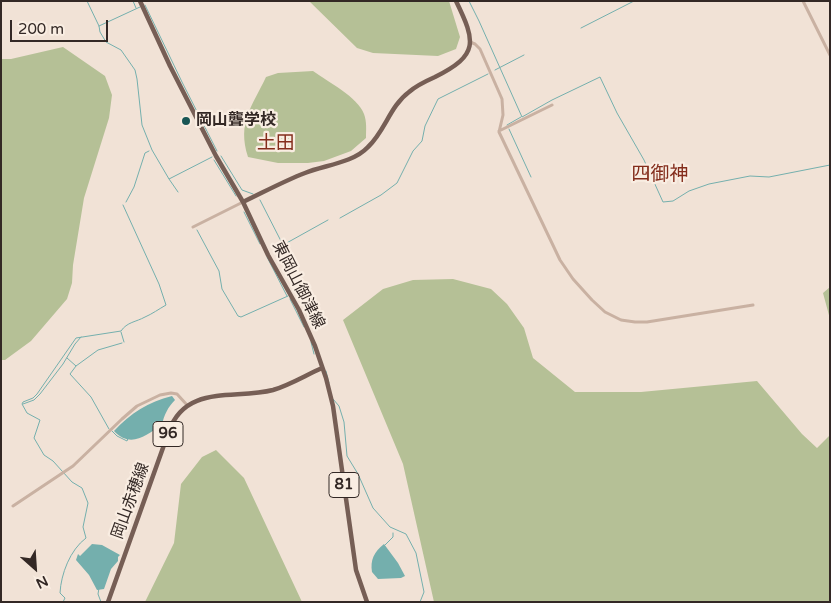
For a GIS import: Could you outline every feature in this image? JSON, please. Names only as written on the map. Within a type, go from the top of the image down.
[{"type":"main road","name":"東岡山御津線","points":[[140,1],[170,66],[216,156],[243,202],[268,255],[305,323],[322,368],[333,406],[356,570],[367,602]]},
{"type":"main road","points":[[243,202],[306,173],[358,155],[369,147],[400,99],[410,91],[457,65],[464,58],[470,42],[468,26],[456,1]]},
{"type":"main road","name":"96","points":[[187,405],[196,400],[272,390],[322,368]]},
{"type":"main road","name":"岡山赤穂線","points":[[108,602],[172,421],[187,405]]},
{"type":"street","points":[[803,1],[830,55]]},
{"type":"street","points":[[470,42],[480,49],[502,99],[504,115],[499,132],[560,260],[589,297],[605,312],[621,320],[635,322],[753,305]]},
{"type":"street","points":[[499,132],[552,105]]},
{"type":"street","points":[[193,227],[243,202]]},
{"type":"street","points":[[13,506],[84,458],[122,419],[138,406],[160,395],[171,393],[177,394],[187,405]]},
{"type":"green space","points":[[309,1],[449,1],[460,37],[456,49],[438,56],[373,53],[357,48]]},
{"type":"green space","points":[[63,47],[105,76],[112,95],[109,118],[84,198],[73,265],[72,283],[67,299],[31,341],[5,360],[1,360],[1,59],[11,59]]},
{"type":"green space","points":[[313,71],[342,90],[361,108],[366,120],[366,138],[351,151],[324,161],[278,163],[248,157],[244,134],[245,124],[251,106],[266,77],[278,73]]},
{"type":"green space","points":[[453,279],[491,289],[507,304],[524,328],[533,358],[575,392],[641,392],[757,381],[802,434],[817,448],[830,435],[830,602],[434,602],[403,464],[343,320],[383,289],[413,280]]},
{"type":"green space","points":[[830,287],[830,319],[823,293]]},
{"type":"green space","points":[[216,450],[244,478],[302,602],[145,602],[174,543],[181,484],[202,457]]},
{"type":"water","points":[[172,396],[175,400],[170,405],[162,425],[150,433],[132,440],[120,436],[114,431],[140,409],[155,401]]},
{"type":"water","points":[[92,544],[102,545],[120,555],[118,561],[111,569],[104,589],[97,590],[89,575],[76,560],[78,554],[80,556]]},
{"type":"water","points":[[384,544],[405,576],[401,578],[378,579],[372,572],[373,556]]},
{"type":"waterway","points":[[87,1],[106,42],[121,50],[135,70],[142,125],[152,150],[169,179],[212,157]]},
{"type":"waterway","points":[[133,1],[136,8]]},
{"type":"waterway","points":[[469,1],[522,117],[600,77],[617,113],[644,160],[663,202],[673,201],[689,191],[709,184],[750,176],[769,177],[830,165]]},
{"type":"waterway","points":[[581,28],[634,1]]},
{"type":"waterway","points":[[145,5],[217,151]]},
{"type":"waterway","points":[[99,26],[140,7]]},
{"type":"waterway","points":[[495,70],[524,55]]},
{"type":"waterway","points":[[340,218],[381,195],[397,183],[413,151],[422,141],[425,126],[438,99],[488,74]]},
{"type":"waterway","points":[[507,125],[521,117]]},
{"type":"waterway","points":[[509,129],[531,177]]},
{"type":"waterway","points":[[126,202],[134,187],[145,153],[149,151]]},
{"type":"waterway","points":[[221,156],[242,190],[253,194]]},
{"type":"waterway","points":[[214,160],[236,196]]},
{"type":"waterway","points":[[169,179],[178,192]]},
{"type":"waterway","points":[[260,200],[283,245],[328,220]]},
{"type":"waterway","points":[[63,602],[65,598],[60,593],[64,570],[75,549],[86,538],[83,527],[88,503],[82,488],[72,482],[53,461],[44,455],[34,438],[40,420],[27,413],[22,404],[37,394],[76,338],[121,331],[129,324],[148,316],[166,305],[159,284],[123,205]]},
{"type":"waterway","points":[[244,212],[260,244]]},
{"type":"waterway","points":[[197,230],[219,271],[222,289],[238,316],[241,317],[288,296]]},
{"type":"waterway","points":[[267,257],[287,296]]},
{"type":"waterway","points":[[290,299],[304,327]]},
{"type":"waterway","points":[[121,332],[124,342]]},
{"type":"waterway","points":[[23,404],[34,400],[40,394],[81,337]]},
{"type":"waterway","points":[[311,342],[314,354]]},
{"type":"waterway","points":[[76,366],[98,350],[122,343]]},
{"type":"waterway","points":[[67,358],[76,366],[70,374],[91,397],[109,429]]},
{"type":"waterway","points":[[326,371],[329,383]]},
{"type":"waterway","points":[[333,399],[339,406],[344,422],[347,456],[358,474],[373,508],[390,527],[406,534],[416,553],[424,592],[420,602]]},
{"type":"waterway","points":[[112,431],[127,441],[128,438]]},
{"type":"waterway","points":[[384,546],[393,537],[393,533]]},
{"type":"waterway","points":[[99,588],[98,594],[101,602]]},
{"type":"place","name":"岡山聾学校","points":[[186,121]]},
{"type":"district","name":"土田","points":[[276,144]]},
{"type":"district","name":"四御神","points":[[660,175]]}]
